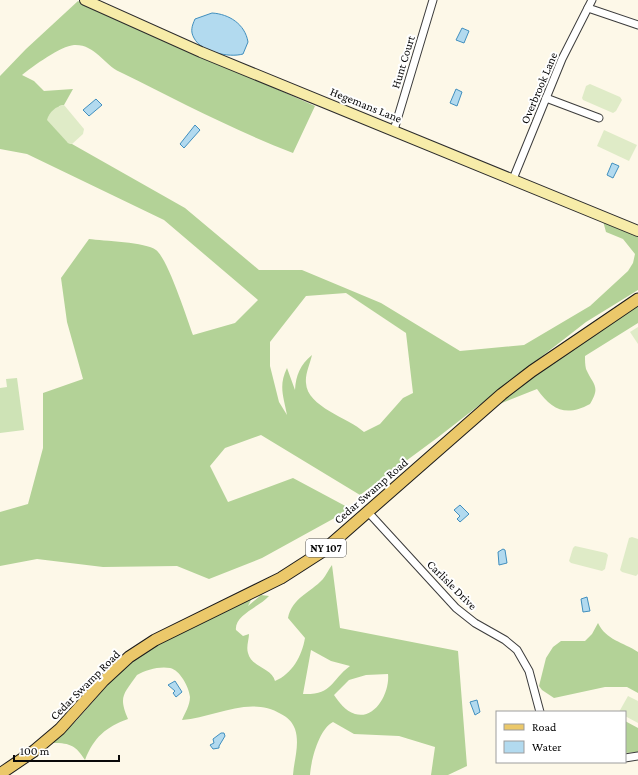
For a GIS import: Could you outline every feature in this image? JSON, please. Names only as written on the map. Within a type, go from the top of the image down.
[{"type":"main road","name":"Cedar Swamp Road","points":[[0,774],[34,751],[60,728],[103,681],[129,657],[156,640],[296,569],[323,551],[502,394],[532,371],[638,299]]},
{"type":"street","name":"Hegemans Lane","points":[[85,0],[201,52],[638,230]]},
{"type":"street","name":"Hunt Court","points":[[394,130],[433,0]]},
{"type":"street","name":"Overbrook Lane","points":[[512,179],[562,60],[592,0]]},
{"type":"street","points":[[588,8],[638,25]]},
{"type":"street","points":[[546,98],[599,118]]},
{"type":"street","name":"Carlisle Drive","points":[[368,512],[456,608],[475,623],[505,640],[517,650],[529,671],[540,711]]},
{"type":"street","points":[[626,758],[638,756]]},
{"type":"green space","points":[[78,1],[315,106],[293,153],[227,125],[114,69],[88,48],[74,45],[68,46],[40,62],[22,75],[34,81],[44,91],[73,89],[64,105],[59,106],[68,143],[185,208],[259,270],[302,270],[381,303],[460,351],[524,345],[590,306],[628,271],[633,263],[635,254],[623,239],[606,232],[603,221],[638,229],[638,290],[586,322],[437,438],[360,495],[261,435],[225,448],[210,466],[228,502],[293,478],[351,509],[262,558],[209,579],[177,566],[103,567],[37,559],[0,566],[0,512],[28,504],[43,448],[43,393],[83,379],[67,322],[61,278],[89,239],[143,245],[156,250],[166,265],[182,303],[193,335],[235,323],[258,300],[164,220],[27,154],[0,149],[0,76],[26,49]],"holes":[[[346,293],[406,333],[413,393],[403,398],[380,424],[364,432],[313,399],[308,391],[306,383],[312,355],[299,371],[295,390],[287,368],[284,374],[282,392],[287,415],[279,402],[270,366],[270,342],[306,296]]]},
{"type":"green space","points":[[590,84],[620,97],[622,100],[616,111],[613,113],[583,100],[582,98],[586,86]]},
{"type":"green space","points":[[64,105],[84,129],[83,134],[72,144],[68,143],[47,120],[49,114],[53,110]]},
{"type":"green space","points":[[604,130],[637,145],[629,161],[597,146]]},
{"type":"green space","points":[[638,299],[638,323],[585,356],[586,369],[595,386],[595,393],[590,404],[581,408],[567,411],[548,402],[537,389],[482,411]]},
{"type":"green space","points":[[638,327],[638,344],[630,332]]},
{"type":"green space","points":[[17,378],[24,430],[0,433],[0,388],[7,387],[6,379]]},
{"type":"green space","points":[[632,537],[638,539],[638,574],[636,576],[620,570],[629,538]]},
{"type":"green space","points":[[575,546],[606,553],[608,555],[605,569],[602,571],[571,563],[569,561]]},
{"type":"green space","points":[[332,565],[340,628],[458,651],[467,766],[448,775],[431,775],[435,747],[399,736],[354,734],[333,722],[328,726],[320,738],[314,753],[310,775],[293,775],[297,740],[294,726],[287,718],[269,709],[244,707],[182,720],[190,697],[186,684],[180,675],[174,669],[170,668],[153,669],[137,675],[126,691],[123,700],[123,705],[128,719],[107,729],[92,745],[85,760],[76,748],[69,745],[53,743],[77,720],[125,665],[153,645],[230,606],[252,598],[248,606],[261,595],[269,596],[243,615],[239,620],[236,630],[243,636],[249,634],[247,651],[250,658],[270,673],[275,681],[281,678],[291,669],[299,658],[305,638],[288,618],[290,611],[293,605],[302,596],[323,579]],"holes":[[[311,650],[331,661],[350,666],[326,690],[313,694],[303,694]],[[388,674],[387,688],[384,696],[380,703],[369,713],[363,715],[351,713],[334,695],[349,680],[366,675]]]},
{"type":"green space","points":[[598,623],[601,629],[610,637],[638,652],[638,693],[627,687],[605,687],[554,698],[542,690],[539,686],[546,658],[553,647],[561,641],[585,641],[592,634]]},
{"type":"green space","points":[[628,696],[638,701],[638,723],[626,717],[626,711],[620,711]]},
{"type":"green space","points":[[626,722],[638,728],[638,752],[626,753]]},
{"type":"water","points":[[212,13],[224,15],[230,18],[244,30],[248,42],[243,54],[230,55],[216,53],[203,47],[194,38],[192,26],[195,19]]},
{"type":"water","points":[[462,28],[469,31],[464,43],[456,40]]},
{"type":"water","points":[[456,89],[462,92],[457,106],[450,103]]},
{"type":"water","points":[[96,99],[102,105],[89,116],[83,110]]},
{"type":"water","points":[[195,125],[200,130],[184,148],[180,144]]},
{"type":"water","points":[[612,163],[619,166],[613,178],[607,175]]},
{"type":"water","points":[[460,505],[469,514],[460,522],[457,519],[460,516],[454,510]]},
{"type":"water","points":[[503,549],[505,550],[507,563],[499,565],[498,552]]},
{"type":"water","points":[[587,597],[590,611],[583,612],[581,599]]},
{"type":"water","points":[[175,681],[182,692],[176,697],[173,693],[175,691],[168,685]]},
{"type":"water","points":[[477,700],[480,712],[475,715],[470,702]]},
{"type":"water","points":[[221,733],[224,733],[225,736],[219,748],[213,749],[210,745],[214,743],[213,739]]}]
